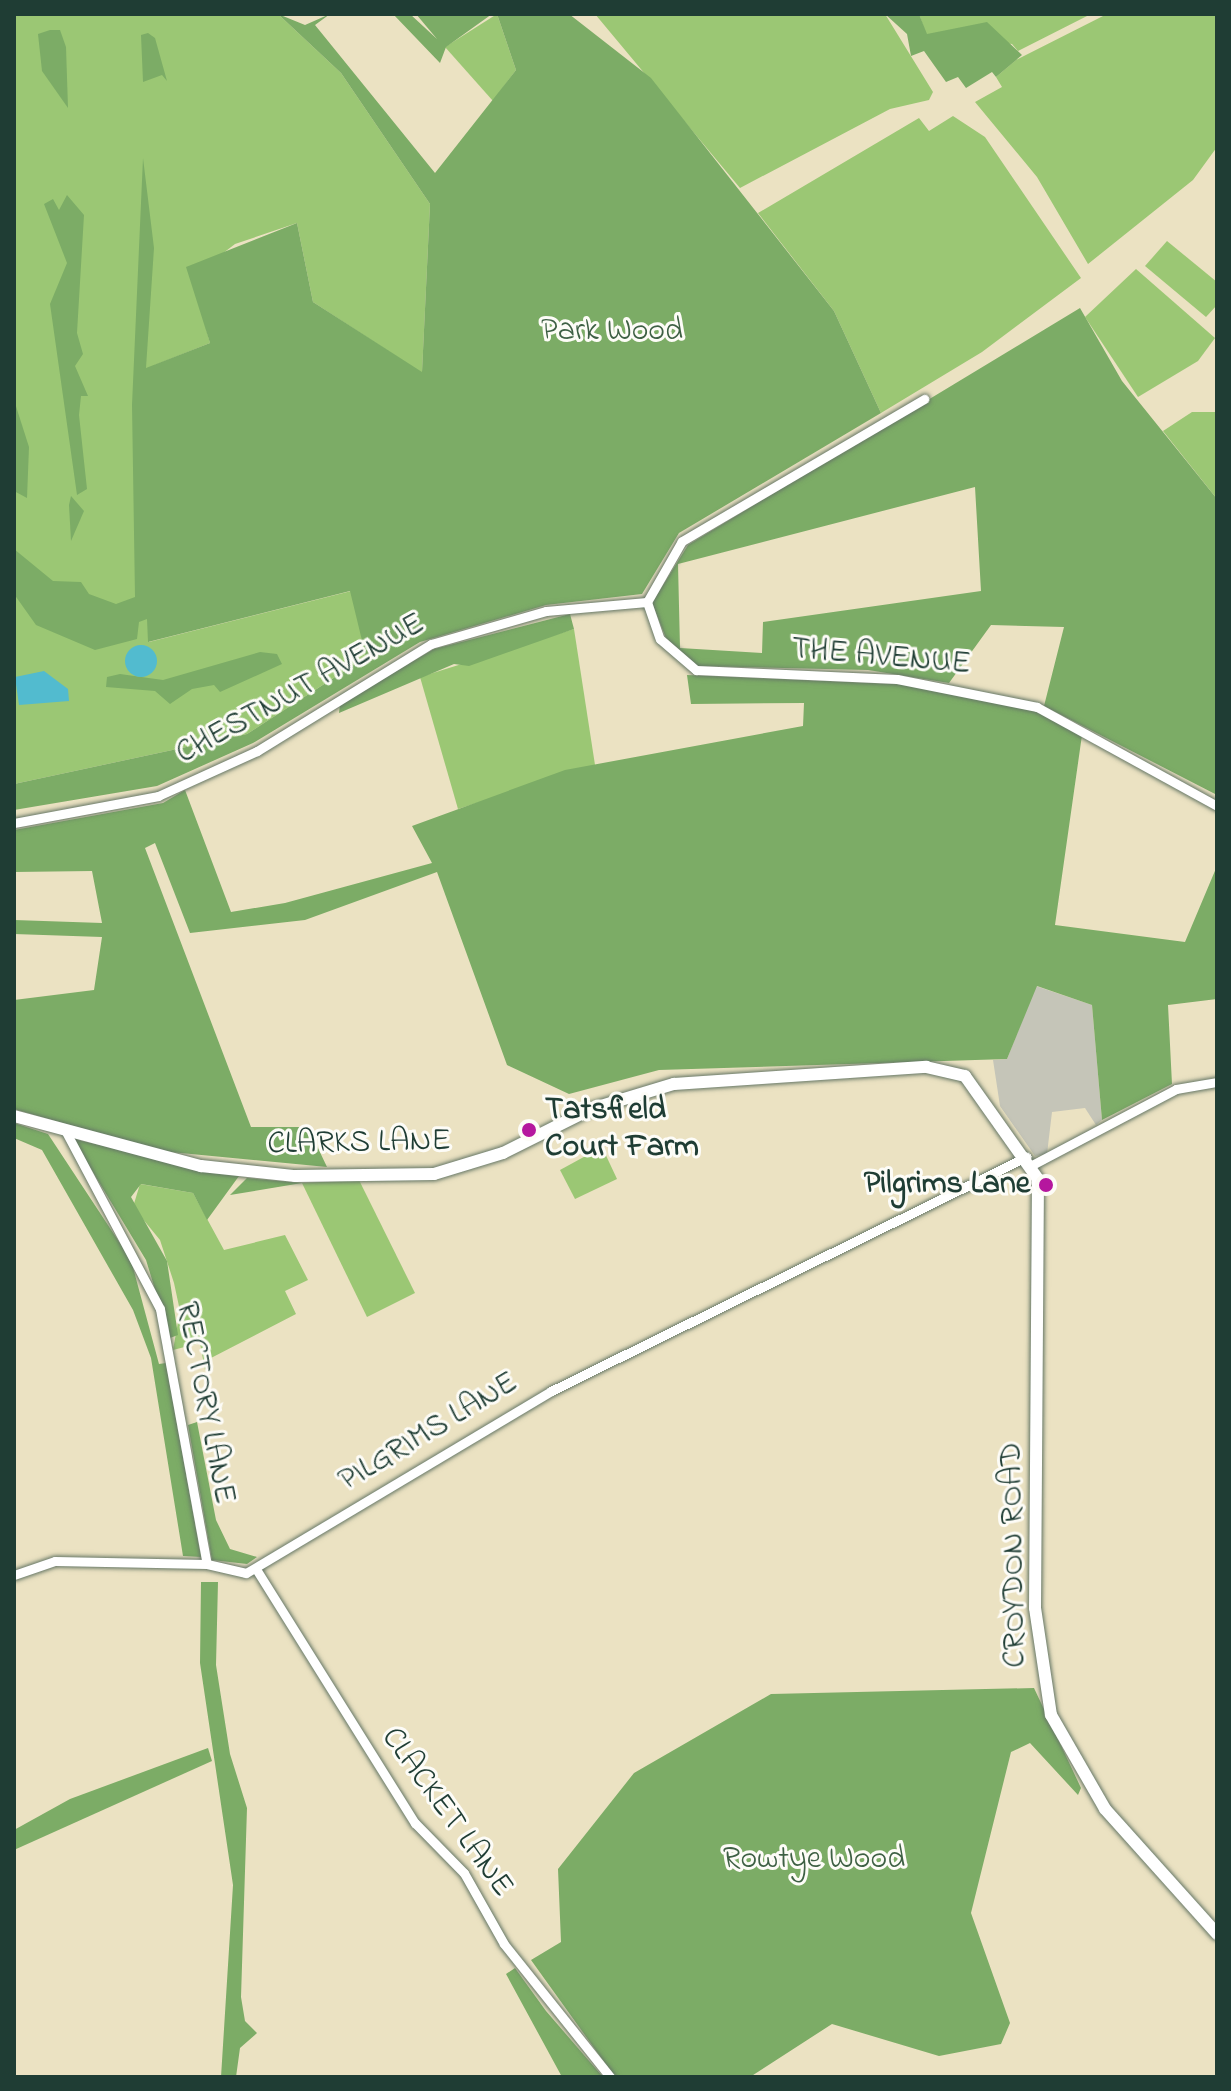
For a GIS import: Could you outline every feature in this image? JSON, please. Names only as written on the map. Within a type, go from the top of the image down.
[{"type":"main road","name":"CLARKS LANE","points":[[14,1116],[201,1166],[295,1176],[434,1174],[503,1153],[591,1109],[674,1084],[939,1067],[975,1086],[1029,1161]]},
{"type":"main road","name":"CROYDON ROAD","points":[[1029,1161],[1040,1193],[1035,1608],[1045,1695],[1090,1790],[1217,1934]]},
{"type":"street","points":[[647,602],[682,541],[924,399]]},
{"type":"street","name":"THE AVENUE","points":[[647,602],[660,639],[696,670],[897,679],[1037,707],[1217,806]]},
{"type":"street","name":"CHESTNUT AVENUE","points":[[14,823],[158,796],[257,751],[431,644],[546,611],[647,602]]},
{"type":"street","name":"PILGRIMS LANE","points":[[256,1569],[551,1391],[1176,1089],[1217,1082]]},
{"type":"street","name":"RECTORY LANE","points":[[66,1132],[160,1309],[207,1564]]},
{"type":"street","points":[[14,1575],[55,1561],[207,1564],[235,1572],[256,1569]]},
{"type":"street","name":"CLACKET LANE","points":[[256,1569],[415,1823],[464,1873],[504,1944],[610,2077]]},
{"type":"shaded area","points":[[1036,986],[1092,1005],[1102,1120],[1096,1125],[1085,1108],[1052,1112],[1047,1154],[1035,1156],[1000,1106],[993,1060],[1007,1059]]},
{"type":"green space","points":[[14,14],[278,14],[341,73],[430,204],[422,373],[313,302],[297,223],[235,244],[192,277],[210,343],[155,365],[146,436],[149,642],[625,522],[389,642],[247,734],[14,784]]},
{"type":"green space","name":"Park Wood","points":[[278,14],[305,25],[330,14],[315,25],[435,173],[516,70],[497,14],[569,14],[651,78],[834,311],[881,413],[679,533],[642,594],[546,605],[420,642],[253,743],[157,786],[14,810],[14,784],[247,734],[366,657],[350,591],[148,642],[147,619],[139,622],[137,639],[95,650],[36,625],[14,594],[14,549],[53,581],[81,582],[89,594],[116,604],[135,597],[132,405],[143,158],[154,248],[146,368],[210,343],[186,267],[297,223],[313,302],[422,372],[430,204],[341,73]]},
{"type":"green space","points":[[393,14],[410,14],[437,39],[416,14],[492,14],[446,47],[440,63]]},
{"type":"green space","points":[[497,14],[516,70],[493,101],[445,47]]},
{"type":"green space","points":[[595,14],[885,14],[933,92],[929,100],[890,109],[740,188]]},
{"type":"green space","points":[[885,14],[919,14],[927,34],[987,22],[1022,55],[996,77],[992,72],[966,88],[958,77],[946,82],[924,51],[911,56],[907,34]]},
{"type":"green space","points":[[919,14],[1091,14],[1018,51],[1012,44],[926,34]]},
{"type":"green space","points":[[1107,14],[1217,14],[1217,147],[1193,180],[1088,264],[1037,177],[975,102],[1002,87],[996,77],[1016,60]]},
{"type":"green space","points":[[60,30],[66,47],[68,108],[42,71],[38,34]]},
{"type":"green space","points":[[148,33],[155,38],[167,81],[162,75],[143,82],[141,35]]},
{"type":"green space","points":[[953,116],[985,137],[1081,278],[982,352],[881,413],[834,311],[758,213],[919,118],[929,131]]},
{"type":"green space","points":[[67,195],[84,215],[77,333],[83,354],[75,366],[88,396],[81,396],[79,415],[87,489],[77,495],[50,304],[67,263],[44,204],[53,199],[59,210]]},
{"type":"green space","points":[[1167,241],[1217,282],[1217,305],[1206,317],[1145,266]]},
{"type":"green space","points":[[1136,269],[1215,338],[1198,361],[1138,397],[1085,317]]},
{"type":"green space","points":[[1080,308],[1122,381],[1217,499],[1217,795],[1044,706],[1064,627],[991,625],[949,683],[868,670],[698,666],[666,638],[652,603],[688,545]],"holes":[[[975,487],[981,591],[763,622],[762,653],[680,648],[678,564]]]},
{"type":"green space","points":[[14,400],[29,447],[27,498],[14,491]]},
{"type":"green space","points":[[1192,412],[1217,412],[1217,499],[1163,431]]},
{"type":"green space","points":[[71,496],[84,511],[71,541],[69,505]]},
{"type":"green space","points":[[570,614],[574,629],[469,666],[454,664],[339,713],[340,704],[434,649]]},
{"type":"green space","points":[[574,629],[595,765],[458,809],[420,677]]},
{"type":"green space","points":[[260,652],[277,654],[282,664],[220,692],[214,685],[192,689],[170,704],[155,691],[106,687],[107,677],[120,674],[163,680]]},
{"type":"green space","points":[[687,675],[914,685],[1031,708],[1082,735],[1055,925],[1185,942],[1217,866],[1217,999],[1168,1005],[1172,1084],[1102,1120],[1092,1005],[1037,986],[1007,1059],[659,1070],[569,1094],[507,1065],[437,872],[305,920],[190,933],[155,843],[145,848],[251,1127],[308,1127],[327,1167],[160,1151],[14,1109],[14,1000],[94,990],[102,937],[14,934],[14,920],[102,923],[92,871],[14,872],[14,830],[163,803],[185,790],[231,912],[285,903],[432,863],[412,826],[565,770],[803,726],[804,703],[691,704]]},
{"type":"green space","points":[[14,1123],[48,1134],[131,1260],[159,1364],[166,1363],[201,1557],[183,1556],[151,1358],[133,1310],[42,1150],[14,1138]]},
{"type":"green space","points":[[73,1139],[239,1176],[207,1220],[193,1193],[141,1184],[131,1197],[167,1261],[178,1335],[170,1338],[146,1260]]},
{"type":"green space","points":[[602,1147],[617,1179],[575,1199],[560,1170]]},
{"type":"green space","points":[[247,1178],[302,1183],[230,1195]]},
{"type":"green space","points":[[359,1180],[415,1293],[367,1317],[302,1183]]},
{"type":"green space","points":[[140,1184],[193,1193],[224,1250],[285,1235],[308,1280],[285,1291],[296,1314],[211,1358],[205,1370],[200,1343],[173,1350],[180,1311],[160,1240],[133,1207]]},
{"type":"green space","points":[[197,1422],[216,1520],[230,1549],[257,1557],[247,1564],[212,1560],[188,1425]]},
{"type":"green space","points":[[201,1582],[218,1582],[216,1665],[230,1754],[247,1808],[241,1997],[245,2021],[257,2033],[240,2048],[236,2077],[221,2077],[233,1885],[200,1663]]},
{"type":"green space","name":"Rowtye Wood","points":[[1034,1688],[1081,1788],[1078,1795],[1030,1743],[1011,1752],[971,1913],[1010,2023],[1001,2044],[939,2056],[832,2024],[750,2077],[615,2077],[531,1960],[561,1942],[558,1869],[634,1773],[771,1694]]},
{"type":"green space","points":[[208,1748],[212,1761],[14,1850],[14,1830],[70,1799]]},
{"type":"green space","points":[[515,1968],[546,2011],[603,2077],[562,2077],[506,1974]]},
{"type":"water","points":[[141,645],[153,649],[157,661],[153,673],[141,677],[129,673],[125,661],[129,649]]},
{"type":"water","points":[[44,671],[68,689],[69,701],[19,705],[15,677]]},
{"type":"place","name":"Tatsfield Court Farm","points":[[529,1130]]},
{"type":"place","name":"Pilgrims Lane","points":[[1046,1185]]}]
